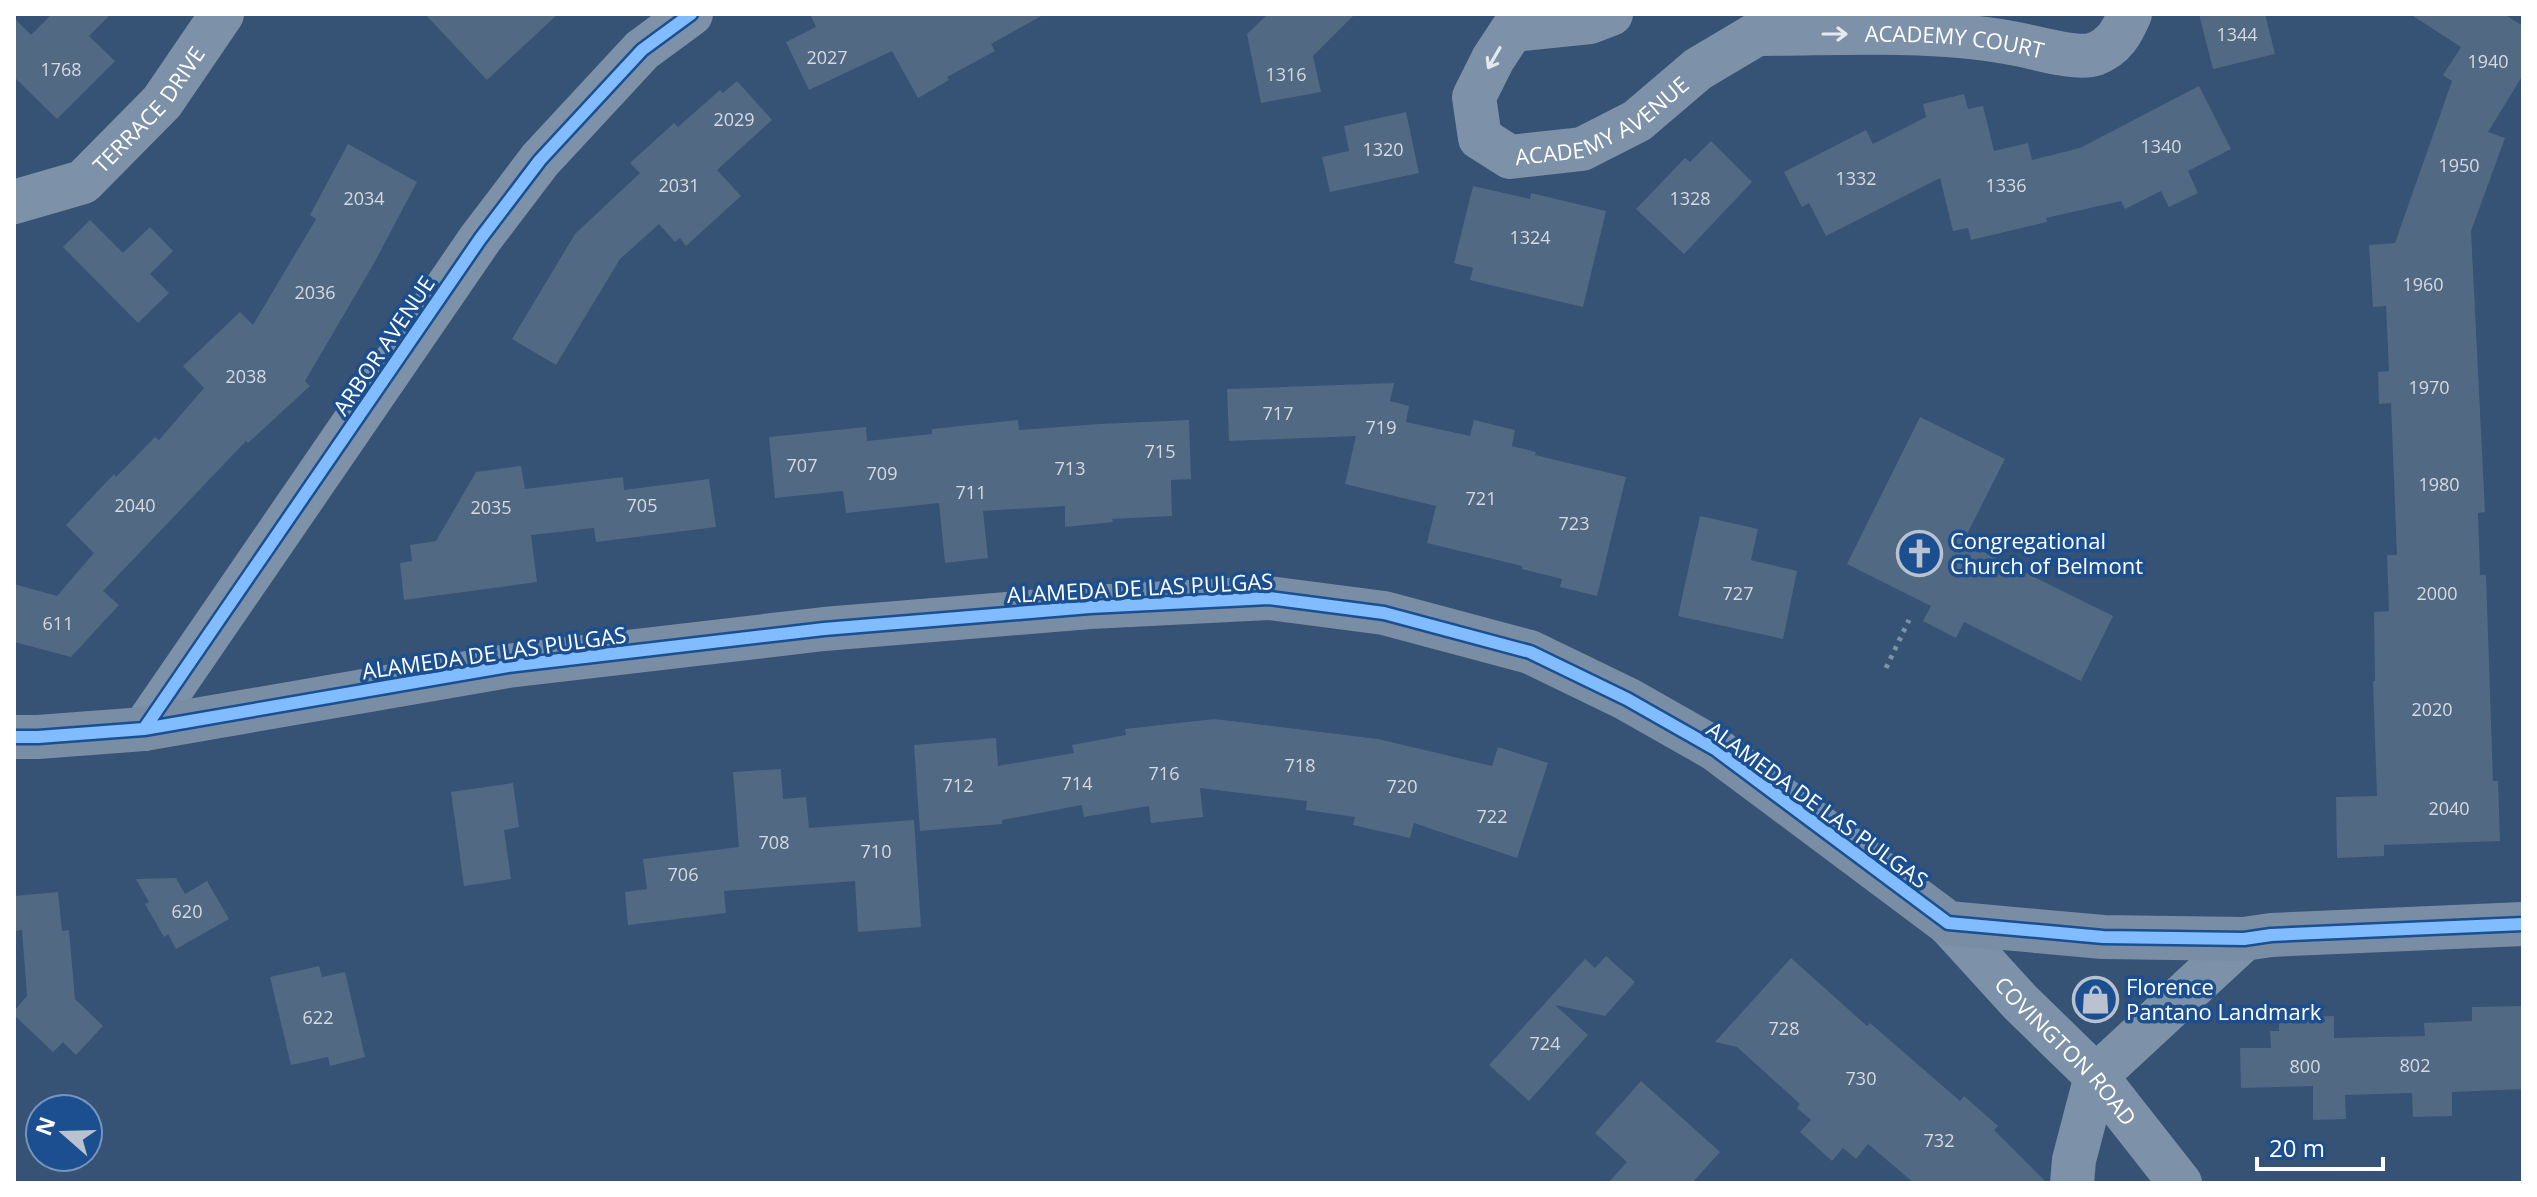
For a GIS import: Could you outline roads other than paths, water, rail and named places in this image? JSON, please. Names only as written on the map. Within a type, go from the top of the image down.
[{"type":"main road","name":"ALAMEDA DE LAS PULGAS","points":[[14,737],[144,729],[508,666],[824,629],[1090,607],[1269,598],[1384,613],[1530,652],[1627,699],[1715,749],[1948,923]]},
{"type":"main road","points":[[1948,923],[2103,937],[2244,939],[2271,935],[2523,924]]},
{"type":"street","name":"TERRACE DRIVE","points":[[14,202],[83,182],[162,102],[222,14]]},
{"type":"street","name":"ARBOR AVENUE","points":[[144,729],[480,239],[540,160],[642,50],[691,14]]},
{"type":"street","name":"ACADEMY AVENUE","points":[[1611,14],[1590,22],[1512,30],[1474,97],[1480,138],[1510,157],[1582,149],[1637,121],[1698,69],[1769,24]]},
{"type":"street","name":"ACADEMY COURT","points":[[1769,24],[1929,34],[2093,55],[2119,39],[2130,14]]},
{"type":"street","name":"COVINGTON ROAD","points":[[1948,923],[2020,1002],[2096,1076],[2180,1183]]},
{"type":"street","points":[[2072,1183],[2074,1160],[2096,1076],[2244,939]]},
{"type":"place","name":"Congregational Church of Belmont","points":[[1919,553]]},
{"type":"place","name":"Florence Pantano Landmark","points":[[2095,999]]}]
